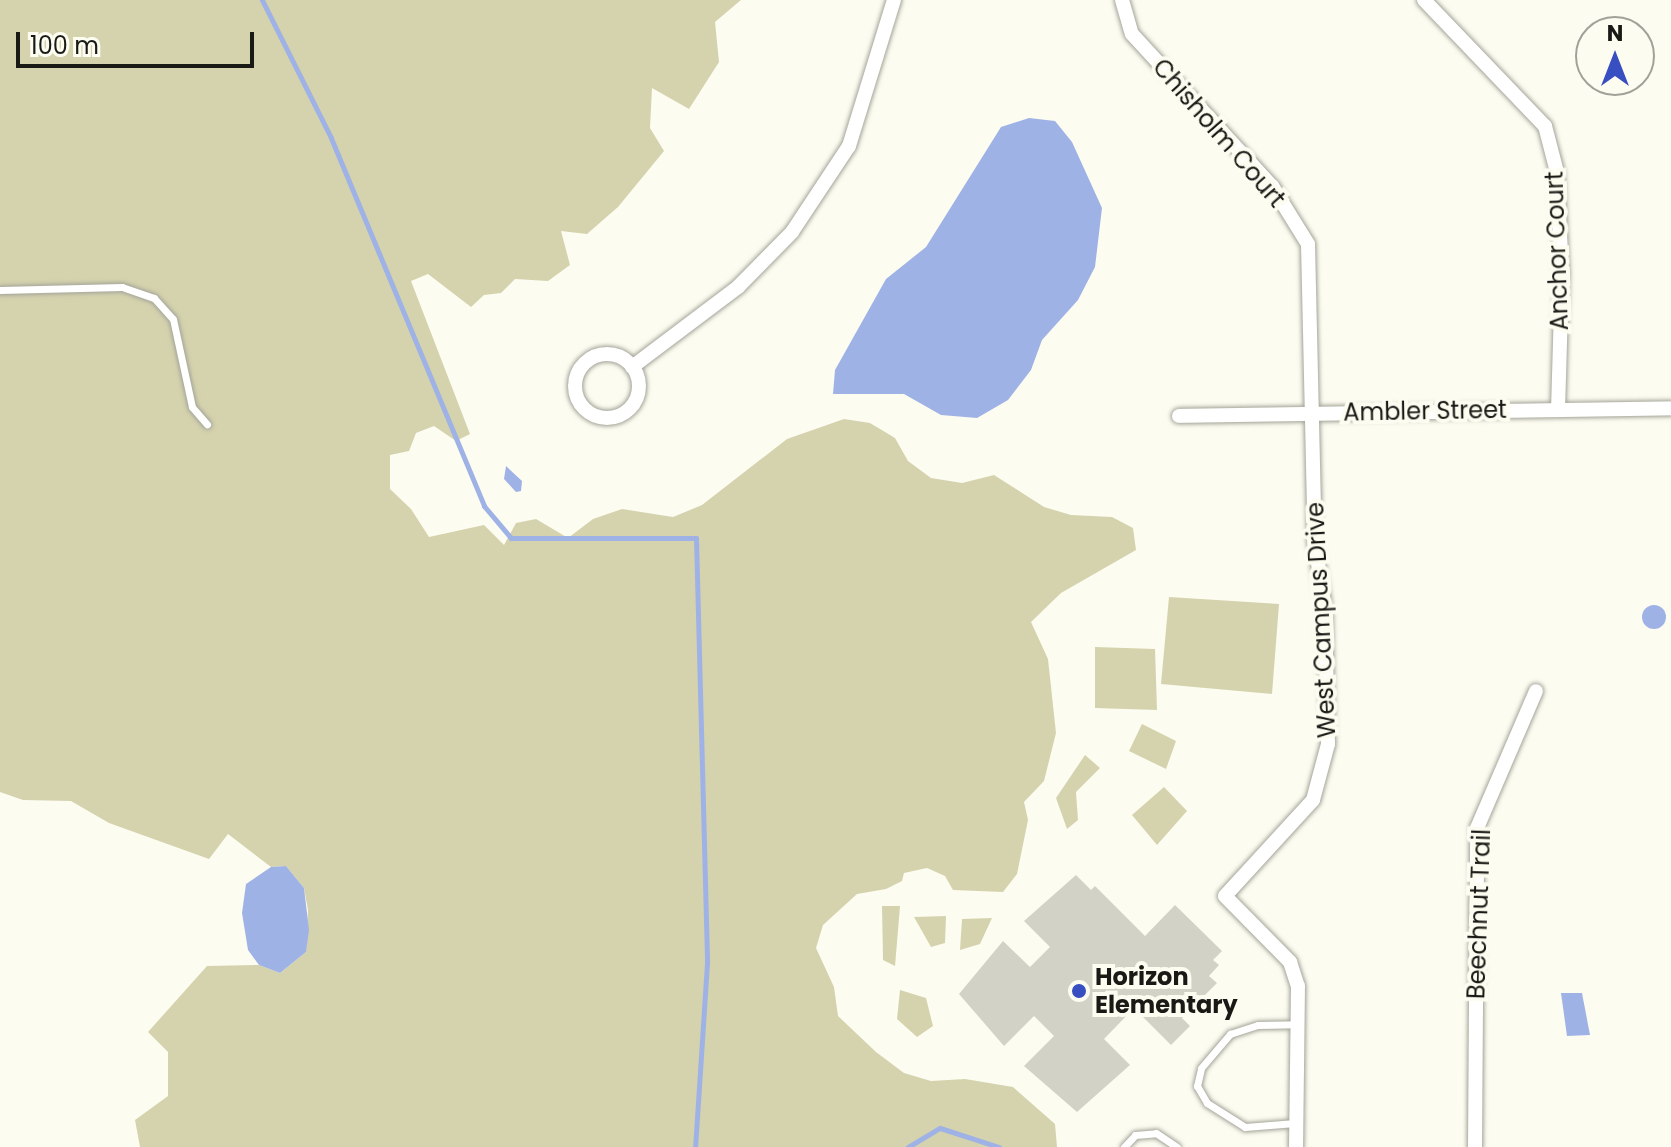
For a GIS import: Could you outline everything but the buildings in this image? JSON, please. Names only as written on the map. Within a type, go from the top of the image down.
[{"type":"street","points":[[632,367],[738,287],[792,232],[849,146],[894,0]]},
{"type":"street","name":"Chisholm Court","points":[[1122,0],[1132,34],[1272,186],[1308,244],[1311,413]]},
{"type":"street","name":"Anchor Court","points":[[1424,0],[1545,126],[1558,187],[1558,407]]},
{"type":"street","points":[[614,355],[632,367],[637,396],[625,413],[596,417],[580,404],[575,383],[584,364],[614,355]]},
{"type":"street","name":"Ambler Street","points":[[1179,416],[1558,407],[1671,408]]},
{"type":"street","name":"West Campus Drive","points":[[1296,1147],[1298,986],[1290,962],[1225,896],[1313,800],[1324,773],[1328,744],[1325,610],[1315,543],[1311,413]]},
{"type":"street","name":"Beechnut Trail","points":[[1475,1147],[1477,828],[1536,691]]},
{"type":"lane","points":[[0,290],[122,287],[154,298],[173,319],[192,407],[207,424]]},
{"type":"lane","points":[[1295,1123],[1245,1127],[1217,1111],[1197,1086],[1201,1068],[1230,1034],[1258,1025],[1297,1024]]},
{"type":"lane","points":[[1124,1147],[1135,1135],[1156,1133],[1177,1147]]},
{"type":"shaded area","points":[[0,0],[741,0],[715,22],[719,62],[689,109],[652,88],[650,128],[664,151],[618,207],[587,234],[561,231],[570,265],[548,281],[515,279],[501,293],[484,295],[471,307],[428,274],[411,281],[470,434],[456,441],[434,426],[416,433],[409,451],[390,455],[390,489],[411,509],[429,537],[484,525],[504,545],[516,523],[536,519],[568,538],[593,519],[622,509],[673,517],[702,505],[787,439],[844,419],[870,423],[895,438],[908,461],[931,478],[962,483],[994,475],[1044,507],[1071,515],[1112,517],[1133,528],[1136,550],[1061,593],[1031,622],[1048,659],[1056,733],[1044,781],[1024,802],[1028,820],[1017,874],[1003,892],[953,890],[945,876],[927,868],[904,873],[902,881],[886,889],[857,894],[823,925],[816,948],[834,987],[838,1016],[876,1052],[904,1073],[931,1081],[965,1079],[1013,1087],[1055,1124],[1057,1147],[140,1147],[135,1120],[168,1096],[168,1052],[148,1032],[207,966],[259,965],[280,973],[306,952],[308,910],[304,888],[286,866],[271,867],[228,834],[209,859],[109,823],[71,801],[23,800],[0,792]]},
{"type":"shaded area","points":[[1169,597],[1279,604],[1272,694],[1161,684]]},
{"type":"shaded area","points":[[1095,647],[1155,649],[1157,710],[1095,708]]},
{"type":"shaded area","points":[[1142,724],[1176,741],[1166,769],[1129,751]]},
{"type":"shaded area","points":[[1085,755],[1100,768],[1076,792],[1078,820],[1067,829],[1056,798]]},
{"type":"shaded area","points":[[1164,787],[1187,811],[1157,845],[1132,815]]},
{"type":"shaded area","points":[[882,906],[900,906],[895,966],[883,960]]},
{"type":"shaded area","points":[[946,916],[945,943],[931,947],[914,917]]},
{"type":"shaded area","points":[[992,918],[980,944],[960,950],[962,919]]},
{"type":"shaded area","points":[[900,990],[926,998],[933,1026],[917,1037],[897,1019]]},
{"type":"water","points":[[1029,118],[1055,121],[1072,142],[1102,208],[1095,267],[1078,300],[1042,340],[1031,370],[1008,400],[977,418],[941,415],[904,394],[833,394],[835,370],[886,279],[926,247],[1001,127]]},
{"type":"water","points":[[506,466],[522,481],[521,491],[516,492],[504,479]]},
{"type":"water","points":[[1654,605],[1662,609],[1666,617],[1662,625],[1654,629],[1646,625],[1642,617],[1646,609]]},
{"type":"water","points":[[286,866],[304,888],[309,930],[306,952],[280,973],[259,965],[248,950],[242,913],[246,884],[271,867]]},
{"type":"water","points":[[1561,993],[1582,993],[1590,1035],[1567,1036]]},
{"type":"waterway","points":[[262,0],[331,138],[484,506],[511,538],[696,538],[707,963],[695,1147]]},
{"type":"waterway","points":[[908,1147],[940,1128],[999,1147]]},
{"type":"place","name":"Horizon Elementary","points":[[1079,991]]}]
